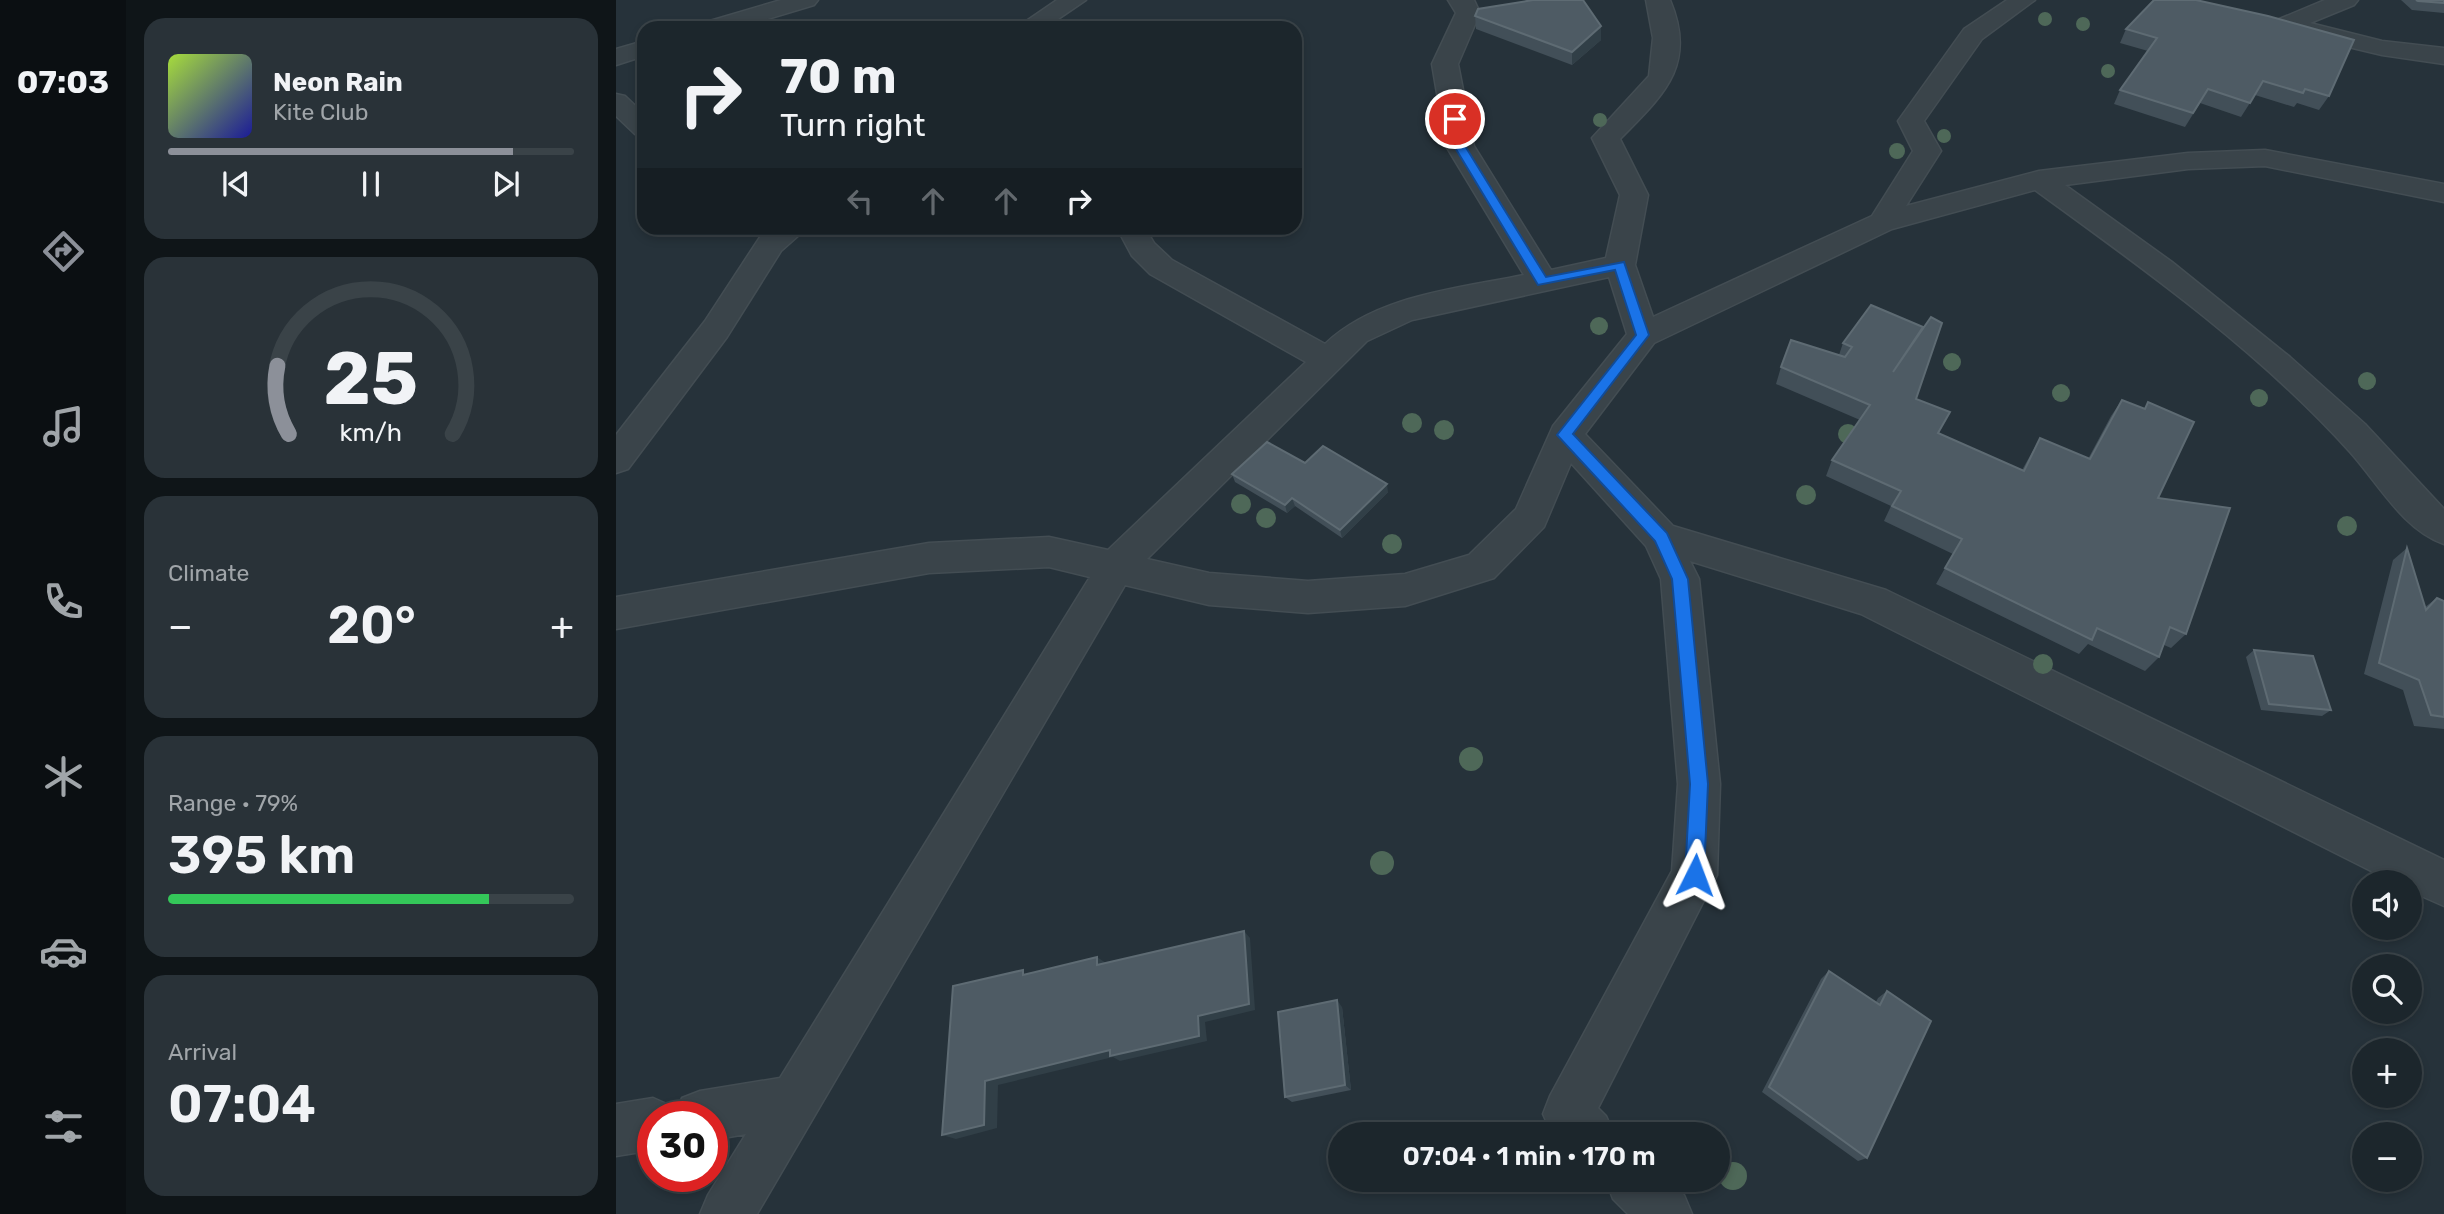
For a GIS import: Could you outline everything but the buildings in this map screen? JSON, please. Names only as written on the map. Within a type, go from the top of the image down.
[{"type":"street","points":[[736,21],[806,0]]},
{"type":"street","points":[[1040,21],[1074,0]]},
{"type":"street","points":[[1460,0],[1464,2],[1468,13],[1444,64],[1460,146],[1543,282]]},
{"type":"street","points":[[1643,335],[1620,265],[1634,195],[1606,138],[1662,76],[1665,31],[1663,10],[1658,0]]},
{"type":"street","points":[[1882,222],[1927,151],[1911,121],[1973,34],[2023,0]]},
{"type":"street","points":[[2286,25],[2346,0]]},
{"type":"street","points":[[2260,20],[2382,48],[2444,56]]},
{"type":"street","points":[[616,57],[637,50]]},
{"type":"street","points":[[616,102],[637,122]]},
{"type":"street","points":[[616,614],[929,558],[1049,552],[1116,565],[1209,589],[1308,597],[1405,590],[1480,567],[1531,517],[1564,435],[1643,335],[1882,222],[2039,180],[2188,161],[2265,158],[2444,193]]},
{"type":"street","points":[[2039,180],[2151,259],[2249,342],[2354,434],[2394,481],[2444,529]]},
{"type":"street","points":[[616,460],[716,329],[770,235]]},
{"type":"street","points":[[1135,235],[1161,267],[1328,360]]},
{"type":"street","points":[[727,1214],[1116,565],[1356,332],[1404,311],[1620,265]]},
{"type":"street","points":[[1564,435],[1661,537],[1680,579],[1699,784],[1695,875],[1568,1114],[1576,1122]]},
{"type":"street","points":[[1661,537],[1872,601],[2444,884]]},
{"type":"street","points":[[728,1112],[795,1101]]},
{"type":"street","points":[[616,1130],[637,1127]]},
{"type":"street","points":[[1644,1192],[1665,1214]]},
{"type":"route","points":[[1455,119],[1460,146],[1543,282],[1620,265],[1643,335],[1564,435],[1661,537],[1680,579],[1699,784],[1695,875]]}]
